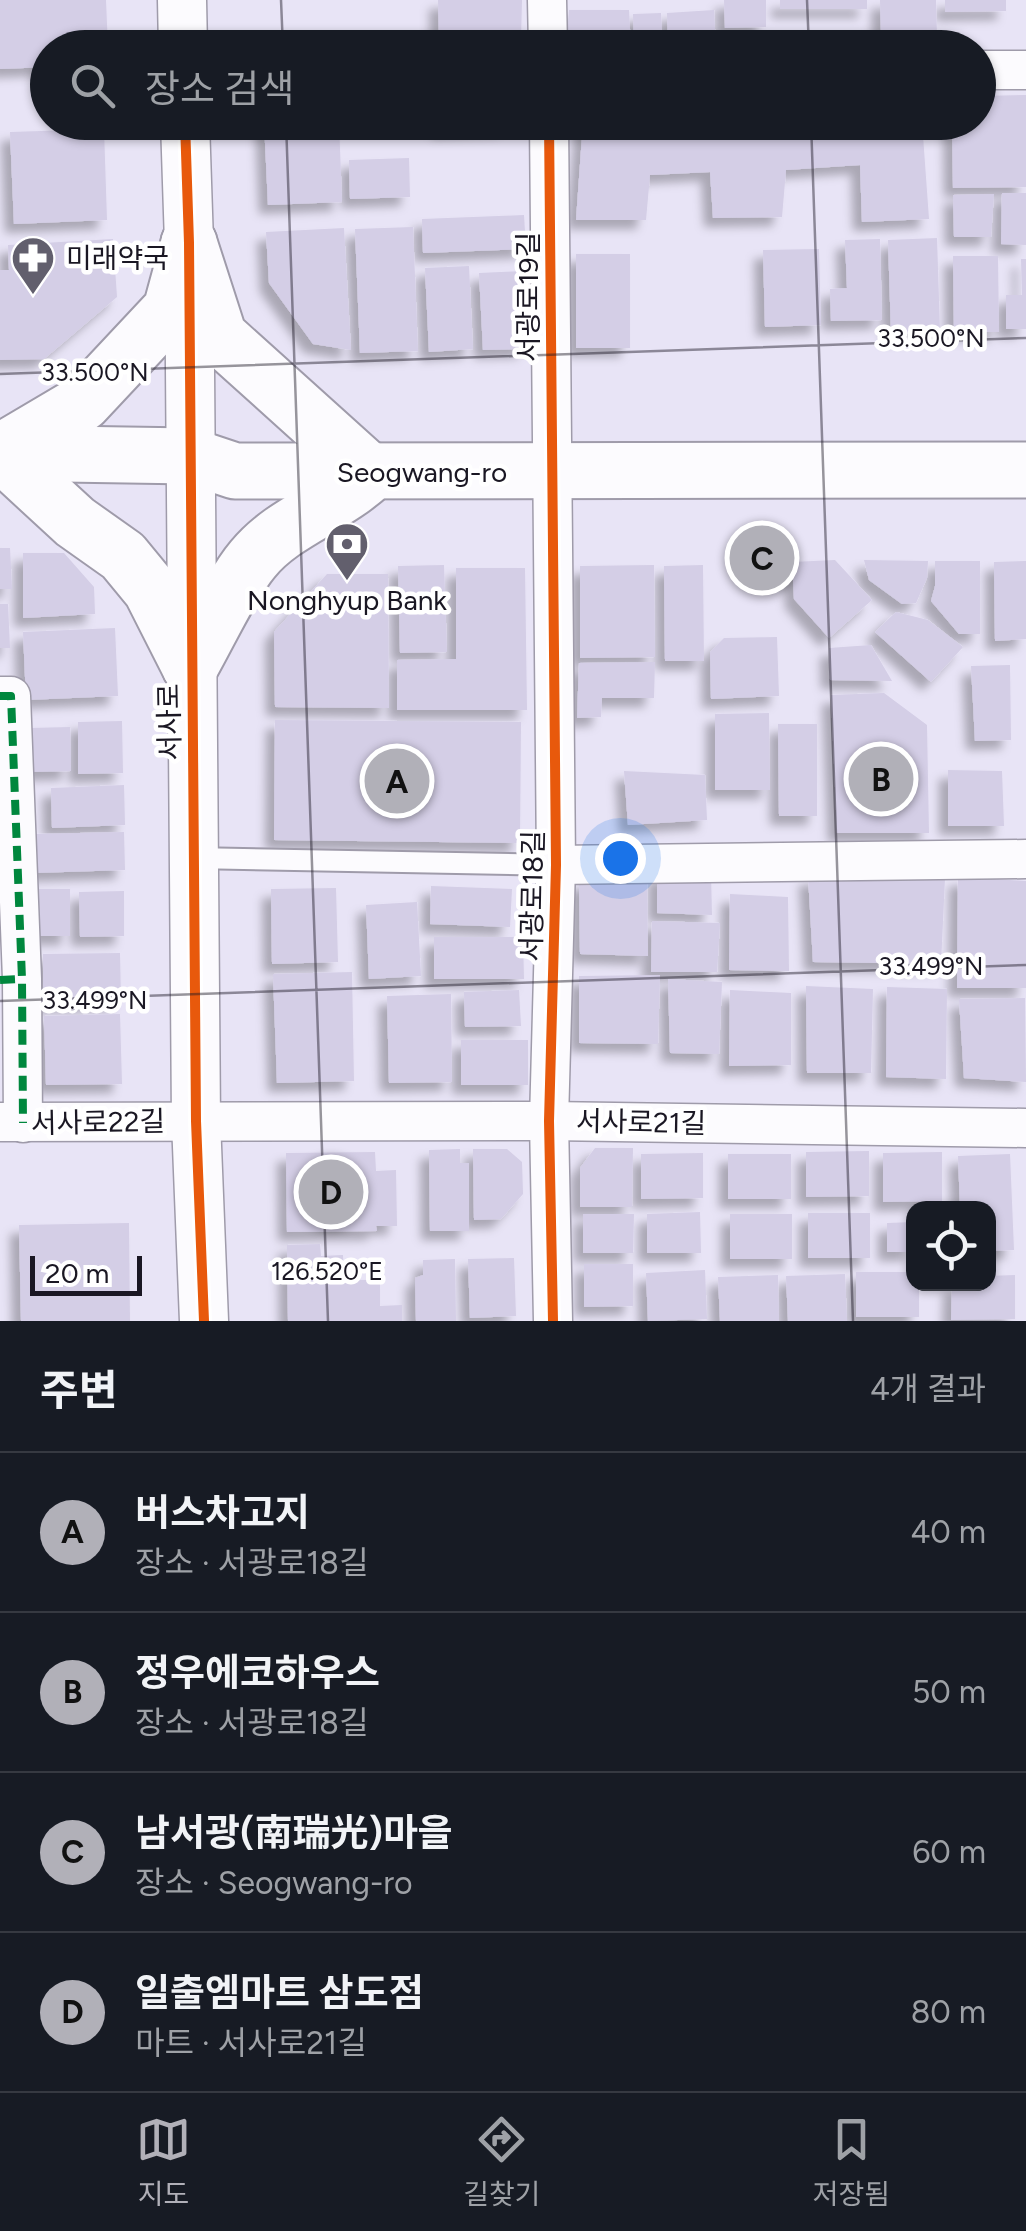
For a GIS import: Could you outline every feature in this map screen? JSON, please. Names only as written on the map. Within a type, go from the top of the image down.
[{"type":"main road","points":[[189,243],[171,308],[161,320],[83,403],[0,453],[75,522],[123,556],[151,590],[190,667]]},
{"type":"main road","points":[[189,243],[218,336],[371,473],[352,492],[310,512],[253,558],[190,667]]},
{"type":"main road","name":"Seogwang-ro","points":[[0,453],[190,456],[235,471],[1026,470]]},
{"type":"street","points":[[182,0],[183,30]]},
{"type":"street","points":[[548,0],[548,30]]},
{"type":"street","points":[[996,70],[1026,70]]},
{"type":"street","name":"서사로","points":[[186,140],[196,1121],[204,1321]]},
{"type":"street","name":"서광로19길","points":[[549,140],[551,472]]},
{"type":"street","name":"서광로18길","points":[[551,472],[556,865],[549,1121],[553,1321]]},
{"type":"street","points":[[0,696],[12,696],[11,1123]]},
{"type":"street","name":"서광로18길","points":[[556,865],[1026,860]]},
{"type":"street","name":"서사로21길","points":[[196,1121],[1026,1128]]},
{"type":"street","name":"서사로22길","points":[[11,1123],[196,1121]]},
{"type":"lane","points":[[193,858],[556,865]]},
{"type":"building","points":[[0,0],[106,0],[107,30],[30,30],[30,68],[0,69]]},
{"type":"building","points":[[438,0],[522,0],[521,30],[439,30]]},
{"type":"building","points":[[724,0],[766,0],[766,27],[725,28]]},
{"type":"building","points":[[780,0],[867,0],[867,9],[780,9]]},
{"type":"building","points":[[880,0],[936,0],[937,30],[881,30]]},
{"type":"building","points":[[945,0],[1006,0],[1006,11],[945,12]]},
{"type":"building","points":[[569,10],[629,10],[630,30],[568,30]]},
{"type":"building","points":[[714,10],[715,30],[667,30],[667,13]]},
{"type":"building","points":[[661,13],[662,30],[633,30],[633,14]]},
{"type":"building","points":[[1026,95],[1026,187],[953,188],[952,140],[996,140],[996,96]]},
{"type":"building","points":[[30,131],[30,140],[104,140],[107,220],[14,224],[10,132]]},
{"type":"building","points":[[265,140],[340,140],[342,202],[268,205]]},
{"type":"building","points":[[582,140],[923,140],[929,219],[862,222],[860,165],[786,170],[782,217],[713,218],[710,172],[650,175],[646,220],[576,220]]},
{"type":"building","points":[[409,158],[410,197],[350,199],[349,160]]},
{"type":"building","points":[[1002,193],[1026,193],[1026,245],[1001,244]]},
{"type":"building","points":[[994,194],[991,237],[954,237],[953,195]]},
{"type":"building","points":[[524,215],[526,249],[423,253],[422,219]]},
{"type":"building","points":[[413,227],[418,351],[360,353],[355,229]]},
{"type":"building","points":[[344,228],[351,350],[313,344],[269,283],[266,232]]},
{"type":"building","points":[[937,238],[940,332],[891,334],[888,240]]},
{"type":"building","points":[[113,239],[117,297],[44,359],[0,360],[0,270],[9,270],[8,245]]},
{"type":"building","points":[[880,239],[882,320],[831,321],[830,289],[847,288],[845,240]]},
{"type":"building","points":[[819,249],[821,325],[765,327],[763,250]]},
{"type":"building","points":[[576,254],[630,254],[630,348],[576,348]]},
{"type":"building","points":[[953,256],[998,256],[999,332],[954,332]]},
{"type":"building","points":[[1021,259],[1026,259],[1026,329],[1006,329],[1006,295],[1022,295]]},
{"type":"building","points":[[469,266],[473,349],[429,352],[425,268]]},
{"type":"building","points":[[523,271],[527,349],[483,350],[479,273]]},
{"type":"building","points":[[0,548],[10,548],[12,589],[0,589]]},
{"type":"building","points":[[23,553],[64,553],[94,587],[95,614],[23,618]]},
{"type":"building","points":[[835,560],[872,600],[829,638],[794,599],[792,562]]},
{"type":"building","points":[[864,560],[928,561],[927,578],[916,603],[902,604],[869,580]]},
{"type":"building","points":[[935,561],[980,561],[980,634],[959,634],[931,601]]},
{"type":"building","points":[[1026,561],[1026,639],[995,641],[994,562]]},
{"type":"building","points":[[444,565],[447,652],[400,653],[398,566]]},
{"type":"building","points":[[654,565],[655,657],[580,658],[580,566]]},
{"type":"building","points":[[703,565],[704,661],[665,661],[664,566]]},
{"type":"building","points":[[456,568],[525,568],[527,710],[397,710],[397,660],[456,659]]},
{"type":"building","points":[[327,574],[388,574],[389,708],[275,707],[274,632]]},
{"type":"building","points":[[0,604],[8,604],[10,648],[0,648]]},
{"type":"building","points":[[896,612],[928,620],[963,647],[931,682],[875,632]]},
{"type":"building","points":[[115,628],[118,696],[26,700],[23,632]]},
{"type":"building","points":[[777,637],[779,696],[711,699],[710,652],[724,638]]},
{"type":"building","points":[[871,645],[892,681],[830,680],[829,648]]},
{"type":"building","points":[[655,662],[654,698],[602,698],[601,717],[577,718],[579,663]]},
{"type":"building","points":[[1010,665],[1011,740],[975,741],[971,666]]},
{"type":"building","points":[[884,693],[927,725],[929,833],[837,833],[831,695]]},
{"type":"building","points":[[769,713],[770,790],[715,790],[715,714]]},
{"type":"building","points":[[275,720],[521,722],[520,843],[274,840]]},
{"type":"building","points":[[122,721],[123,773],[78,774],[78,722]]},
{"type":"building","points":[[778,724],[817,724],[817,816],[779,816]]},
{"type":"building","points":[[70,727],[71,771],[30,772],[29,728]]},
{"type":"building","points":[[948,770],[1002,771],[1004,826],[948,826]]},
{"type":"building","points":[[624,771],[705,775],[707,820],[628,825]]},
{"type":"building","points":[[124,785],[125,825],[52,828],[51,788]]},
{"type":"building","points":[[124,832],[125,870],[34,873],[34,834]]},
{"type":"building","points":[[647,868],[648,956],[580,954],[579,882]]},
{"type":"building","points":[[657,872],[711,874],[712,915],[657,913]]},
{"type":"building","points":[[808,876],[945,878],[941,964],[813,962]]},
{"type":"building","points":[[958,877],[1026,881],[1026,988],[957,988]]},
{"type":"building","points":[[431,886],[512,889],[510,927],[430,924]]},
{"type":"building","points":[[336,888],[338,962],[272,964],[271,889]]},
{"type":"building","points":[[30,889],[70,889],[70,936],[30,936]]},
{"type":"building","points":[[124,891],[124,936],[80,937],[79,892]]},
{"type":"building","points":[[730,894],[788,897],[789,971],[729,970]]},
{"type":"building","points":[[417,902],[421,976],[369,979],[366,905]]},
{"type":"building","points":[[652,921],[720,923],[717,972],[651,972]]},
{"type":"building","points":[[434,937],[523,937],[524,979],[434,979]]},
{"type":"building","points":[[120,953],[121,1002],[43,1004],[43,954]]},
{"type":"building","points":[[352,972],[354,1081],[277,1083],[273,974]]},
{"type":"building","points":[[660,975],[658,1044],[579,1043],[579,976]]},
{"type":"building","points":[[668,979],[722,982],[719,1054],[670,1053]]},
{"type":"building","points":[[806,986],[873,989],[871,1073],[807,1073]]},
{"type":"building","points":[[887,987],[947,989],[946,1079],[886,1077]]},
{"type":"building","points":[[519,990],[521,1026],[465,1027],[464,992]]},
{"type":"building","points":[[730,990],[791,993],[791,1065],[729,1066]]},
{"type":"building","points":[[451,994],[452,1082],[389,1083],[387,996]]},
{"type":"building","points":[[1025,998],[1026,1082],[964,1078],[959,999]]},
{"type":"building","points":[[120,1014],[122,1084],[46,1085],[44,1016]]},
{"type":"building","points":[[461,1040],[528,1040],[528,1085],[461,1085]]},
{"type":"building","points":[[595,1148],[633,1148],[632,1207],[580,1207],[580,1168]]},
{"type":"building","points":[[460,1149],[460,1163],[469,1163],[469,1231],[430,1231],[429,1150]]},
{"type":"building","points":[[473,1149],[507,1149],[522,1162],[523,1194],[501,1219],[474,1220]]},
{"type":"building","points":[[869,1151],[869,1196],[806,1197],[806,1152]]},
{"type":"building","points":[[375,1152],[376,1171],[396,1170],[397,1226],[376,1226],[377,1231],[287,1232],[286,1153]]},
{"type":"building","points":[[942,1152],[942,1201],[883,1202],[883,1153]]},
{"type":"building","points":[[703,1153],[703,1198],[641,1199],[641,1154]]},
{"type":"building","points":[[728,1154],[791,1154],[791,1199],[728,1199]]},
{"type":"building","points":[[1010,1154],[1014,1250],[996,1251],[996,1201],[960,1201],[958,1156]]},
{"type":"building","points":[[700,1212],[701,1253],[647,1253],[647,1214]]},
{"type":"building","points":[[808,1213],[870,1213],[870,1258],[808,1258]]},
{"type":"building","points":[[583,1214],[634,1214],[633,1253],[583,1253]]},
{"type":"building","points":[[730,1214],[792,1214],[792,1259],[730,1259]]},
{"type":"building","points":[[906,1222],[906,1252],[887,1252],[887,1223]]},
{"type":"building","points":[[129,1223],[130,1321],[21,1321],[19,1225]]},
{"type":"building","points":[[320,1244],[321,1256],[343,1255],[344,1280],[380,1280],[380,1306],[402,1305],[402,1321],[288,1321],[287,1245]]},
{"type":"building","points":[[514,1258],[516,1316],[470,1318],[468,1259]]},
{"type":"building","points":[[455,1259],[456,1321],[416,1321],[415,1278],[423,1275],[423,1260]]},
{"type":"building","points":[[584,1264],[633,1264],[633,1306],[584,1307]]},
{"type":"building","points":[[705,1270],[707,1319],[648,1321],[646,1273]]},
{"type":"building","points":[[856,1272],[906,1272],[906,1291],[919,1291],[919,1317],[856,1317]]},
{"type":"building","points":[[845,1274],[847,1321],[788,1321],[786,1276]]},
{"type":"building","points":[[778,1275],[779,1321],[720,1321],[718,1277]]},
{"type":"building","points":[[1015,1275],[1015,1319],[951,1320],[952,1291],[996,1291],[996,1276]]},
{"type":"marked path","points":[[0,696],[11,696],[22,979],[23,1123]]},
{"type":"marked path","points":[[0,980],[22,979]]},
{"type":"cycle path","points":[[186,140],[196,1121],[204,1321]]},
{"type":"cycle path","points":[[549,140],[556,865],[549,1121],[553,1321]]},
{"type":"place","name":"미래약국","points":[[33,296]]},
{"type":"place","name":"남서광(南瑞光)마을","points":[[762,558]]},
{"type":"place","name":"Nonghyup Bank","points":[[347,582]]},
{"type":"place","name":"정우에코하우스","points":[[881,779]]},
{"type":"place","name":"버스차고지","points":[[397,781]]},
{"type":"place","name":"일출엠마트 삼도점","points":[[331,1192]]}]
